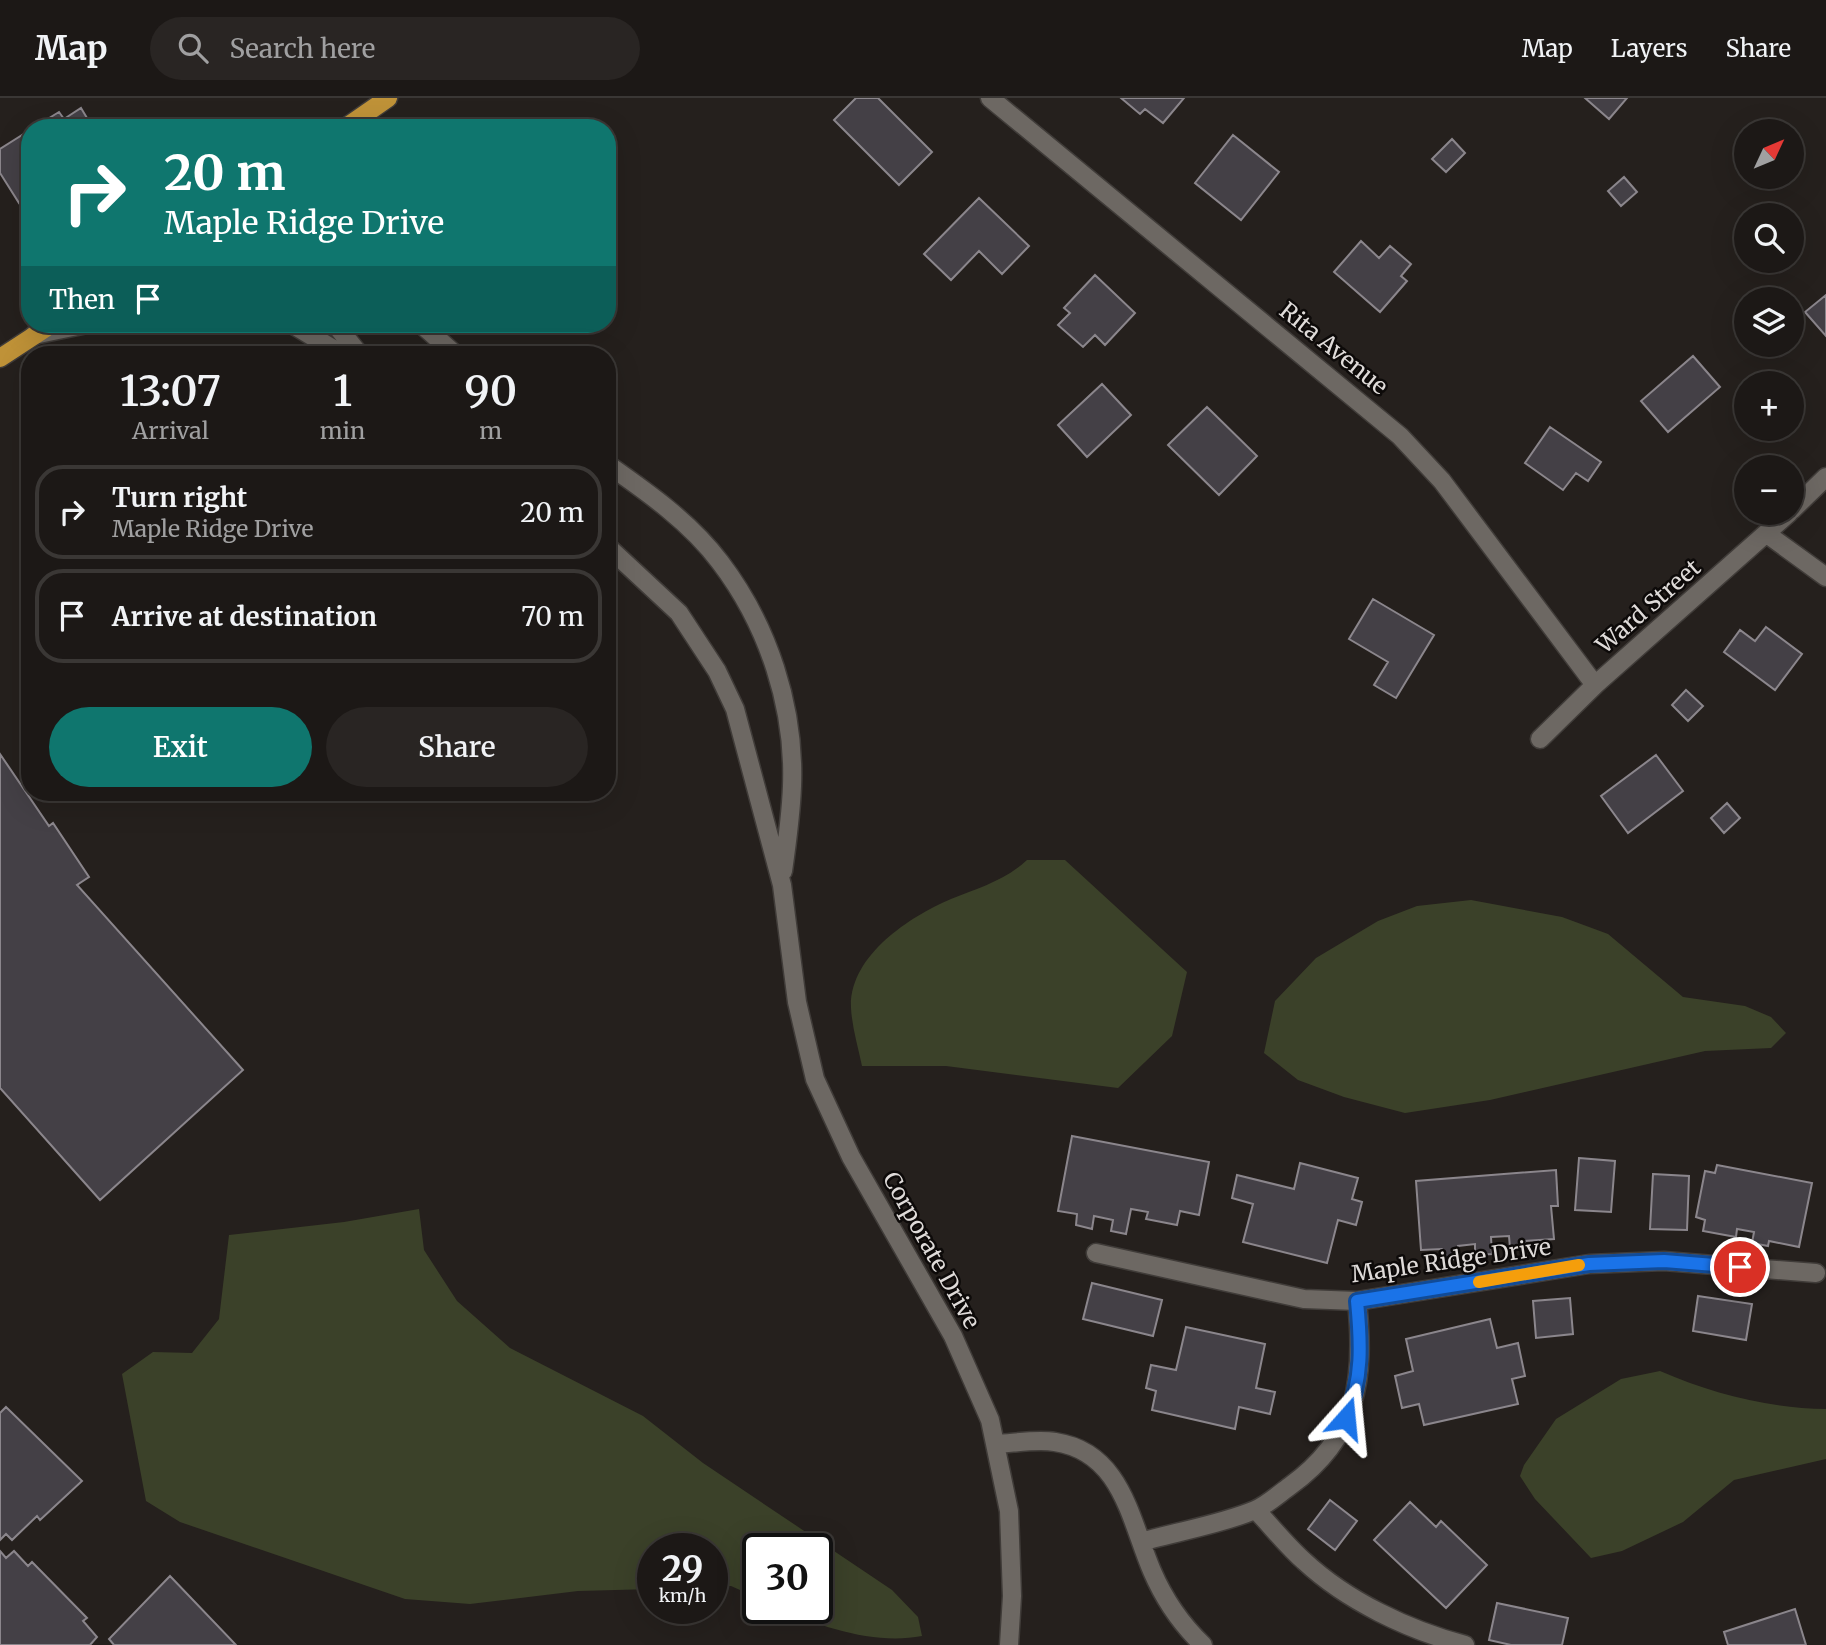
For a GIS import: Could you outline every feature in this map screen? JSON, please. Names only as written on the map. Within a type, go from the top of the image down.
[{"type":"main road","points":[[358,119],[388,98]]},
{"type":"main road","points":[[0,358],[37,333]]},
{"type":"street","name":"Rita Avenue","points":[[990,98],[1400,436],[1442,481],[1595,685]]},
{"type":"street","points":[[34,335],[44,333]]},
{"type":"street","points":[[307,333],[328,346]]},
{"type":"street","points":[[431,333],[446,346]]},
{"type":"street","name":"Corporate Drive","points":[[616,470],[660,502],[718,560],[762,634],[784,705],[791,755],[792,785],[782,885]]},
{"type":"street","name":"Ward Street","points":[[1804,498],[1826,477]]},
{"type":"street","name":"Ward Street","points":[[1540,739],[1595,685],[1776,525]]},
{"type":"street","points":[[1767,534],[1826,577]]},
{"type":"street","name":"Corporate Drive","points":[[616,554],[679,613],[717,671],[745,739],[782,885],[797,1002],[815,1079],[846,1148],[953,1336],[981,1397],[997,1444],[1009,1511],[1012,1596],[1009,1645]]},
{"type":"street","name":"Maple Ridge Drive","points":[[1096,1253],[1304,1299],[1357,1301],[1589,1264],[1664,1261],[1816,1273]]},
{"type":"street","points":[[1141,1542],[1256,1510],[1306,1474],[1337,1438],[1355,1398],[1362,1353],[1357,1301]]},
{"type":"street","points":[[997,1444],[1053,1441],[1093,1457],[1118,1484],[1161,1591],[1183,1624],[1203,1645]]},
{"type":"street","points":[[1256,1510],[1304,1562],[1360,1602],[1445,1640],[1465,1645]]},
{"type":"green space","points":[[1027,860],[1065,860],[1187,972],[1172,1036],[1118,1088],[946,1066],[862,1066],[851,1008],[853,989],[871,955],[884,941],[917,916],[1001,878]]},
{"type":"green space","points":[[1471,900],[1562,917],[1608,934],[1683,997],[1745,1006],[1771,1017],[1786,1033],[1771,1048],[1705,1051],[1490,1100],[1405,1113],[1344,1097],[1298,1080],[1264,1053],[1275,1001],[1316,958],[1378,921],[1417,906]]},
{"type":"green space","points":[[419,1209],[424,1250],[457,1301],[510,1348],[643,1416],[703,1463],[807,1533],[742,1533],[742,1591],[728,1586],[728,1533],[637,1533],[637,1589],[578,1591],[470,1604],[405,1599],[180,1522],[146,1501],[122,1374],[153,1352],[192,1353],[219,1319],[229,1235],[344,1222]]},
{"type":"green space","points":[[1660,1371],[1700,1386],[1762,1403],[1826,1409],[1826,1459],[1734,1480],[1683,1522],[1622,1551],[1591,1558],[1535,1499],[1520,1476],[1524,1465],[1556,1419],[1621,1379]]},
{"type":"green space","points":[[833,1550],[892,1590],[918,1617],[922,1636],[886,1638],[819,1624],[833,1624]]},
{"type":"building","points":[[856,98],[878,98],[932,152],[899,185],[834,120]]},
{"type":"building","points":[[1121,98],[1184,98],[1163,123],[1145,109],[1140,114]]},
{"type":"building","points":[[1585,98],[1627,98],[1609,119]]},
{"type":"building","points":[[81,108],[88,119],[64,119]]},
{"type":"building","points":[[59,112],[64,119],[48,119]]},
{"type":"building","points":[[1233,135],[1279,172],[1241,220],[1195,183]]},
{"type":"building","points":[[21,136],[19,203],[0,173],[0,149]]},
{"type":"building","points":[[1452,139],[1465,153],[1446,172],[1432,159]]},
{"type":"building","points":[[1624,177],[1637,192],[1621,206],[1608,191]]},
{"type":"building","points":[[979,198],[1029,246],[1002,274],[979,251],[951,280],[924,254]]},
{"type":"building","points":[[1361,241],[1379,258],[1390,246],[1411,264],[1401,276],[1407,281],[1380,312],[1334,272]]},
{"type":"building","points":[[1095,275],[1135,313],[1105,345],[1095,335],[1083,347],[1058,325],[1070,313],[1064,308]]},
{"type":"building","points":[[1826,295],[1826,336],[1805,312]]},
{"type":"building","points":[[1693,356],[1720,387],[1668,432],[1641,401]]},
{"type":"building","points":[[1102,384],[1131,415],[1087,457],[1058,425]]},
{"type":"building","points":[[1207,407],[1257,456],[1219,495],[1168,445]]},
{"type":"building","points":[[1550,427],[1601,462],[1588,481],[1576,473],[1563,490],[1525,463]]},
{"type":"building","points":[[1373,599],[1434,635],[1396,698],[1374,685],[1388,662],[1349,639]]},
{"type":"building","points":[[1766,627],[1802,654],[1775,690],[1724,652],[1740,630],[1755,641]]},
{"type":"building","points":[[1686,690],[1703,706],[1688,721],[1672,705]]},
{"type":"building","points":[[0,754],[21,785],[21,801],[32,801],[49,826],[53,823],[89,877],[77,885],[243,1070],[100,1200],[0,1088]]},
{"type":"building","points":[[1656,755],[1683,791],[1628,833],[1601,796]]},
{"type":"building","points":[[1727,803],[1740,818],[1724,833],[1711,818]]},
{"type":"building","points":[[1072,1136],[1209,1162],[1199,1215],[1180,1211],[1177,1225],[1146,1219],[1148,1212],[1131,1209],[1126,1234],[1111,1231],[1113,1220],[1094,1216],[1092,1229],[1076,1225],[1077,1214],[1058,1211]]},
{"type":"building","points":[[1579,1158],[1615,1161],[1611,1212],[1575,1210]]},
{"type":"building","points":[[1300,1163],[1358,1178],[1352,1199],[1362,1202],[1356,1225],[1338,1220],[1327,1263],[1243,1242],[1253,1204],[1232,1198],[1237,1175],[1294,1189]]},
{"type":"building","points":[[1717,1165],[1812,1183],[1799,1247],[1769,1241],[1768,1246],[1752,1243],[1754,1232],[1737,1229],[1736,1237],[1703,1231],[1705,1220],[1696,1217],[1705,1171],[1715,1173]]},
{"type":"building","points":[[1556,1170],[1558,1206],[1551,1206],[1554,1239],[1525,1241],[1525,1247],[1510,1248],[1509,1236],[1491,1237],[1492,1254],[1475,1255],[1475,1244],[1458,1246],[1459,1259],[1443,1260],[1442,1249],[1421,1250],[1416,1181]]},
{"type":"building","points":[[1653,1174],[1689,1176],[1687,1230],[1650,1229]]},
{"type":"building","points":[[1092,1283],[1162,1300],[1153,1336],[1083,1319]]},
{"type":"building","points":[[1698,1296],[1752,1304],[1746,1340],[1693,1331]]},
{"type":"building","points":[[1570,1298],[1573,1334],[1536,1338],[1533,1301]]},
{"type":"building","points":[[1490,1319],[1497,1348],[1518,1343],[1525,1376],[1512,1379],[1518,1404],[1424,1425],[1419,1404],[1402,1408],[1395,1376],[1413,1371],[1406,1339]]},
{"type":"building","points":[[1186,1327],[1265,1344],[1256,1388],[1275,1392],[1270,1414],[1239,1407],[1235,1429],[1152,1410],[1156,1391],[1146,1388],[1151,1365],[1176,1370]]},
{"type":"building","points":[[6,1407],[82,1481],[40,1520],[37,1516],[12,1540],[6,1534],[0,1540],[0,1413]]},
{"type":"building","points":[[1330,1500],[1357,1521],[1335,1550],[1308,1529]]},
{"type":"building","points":[[1410,1502],[1436,1527],[1441,1521],[1487,1565],[1446,1608],[1374,1540]]},
{"type":"building","points":[[0,1551],[6,1558],[14,1551],[28,1566],[32,1562],[87,1618],[83,1621],[97,1637],[90,1645],[0,1645]]},
{"type":"building","points":[[170,1576],[236,1645],[114,1645],[109,1639]]},
{"type":"building","points":[[1497,1603],[1568,1618],[1562,1645],[1511,1645],[1489,1640]]},
{"type":"building","points":[[1795,1609],[1806,1645],[1728,1645],[1724,1632]]},
{"type":"slow traffic","points":[[1479,1282],[1579,1265]]},
{"type":"route","points":[[1346,1418],[1355,1398],[1362,1353],[1357,1301],[1589,1264],[1664,1261],[1740,1267]]}]
